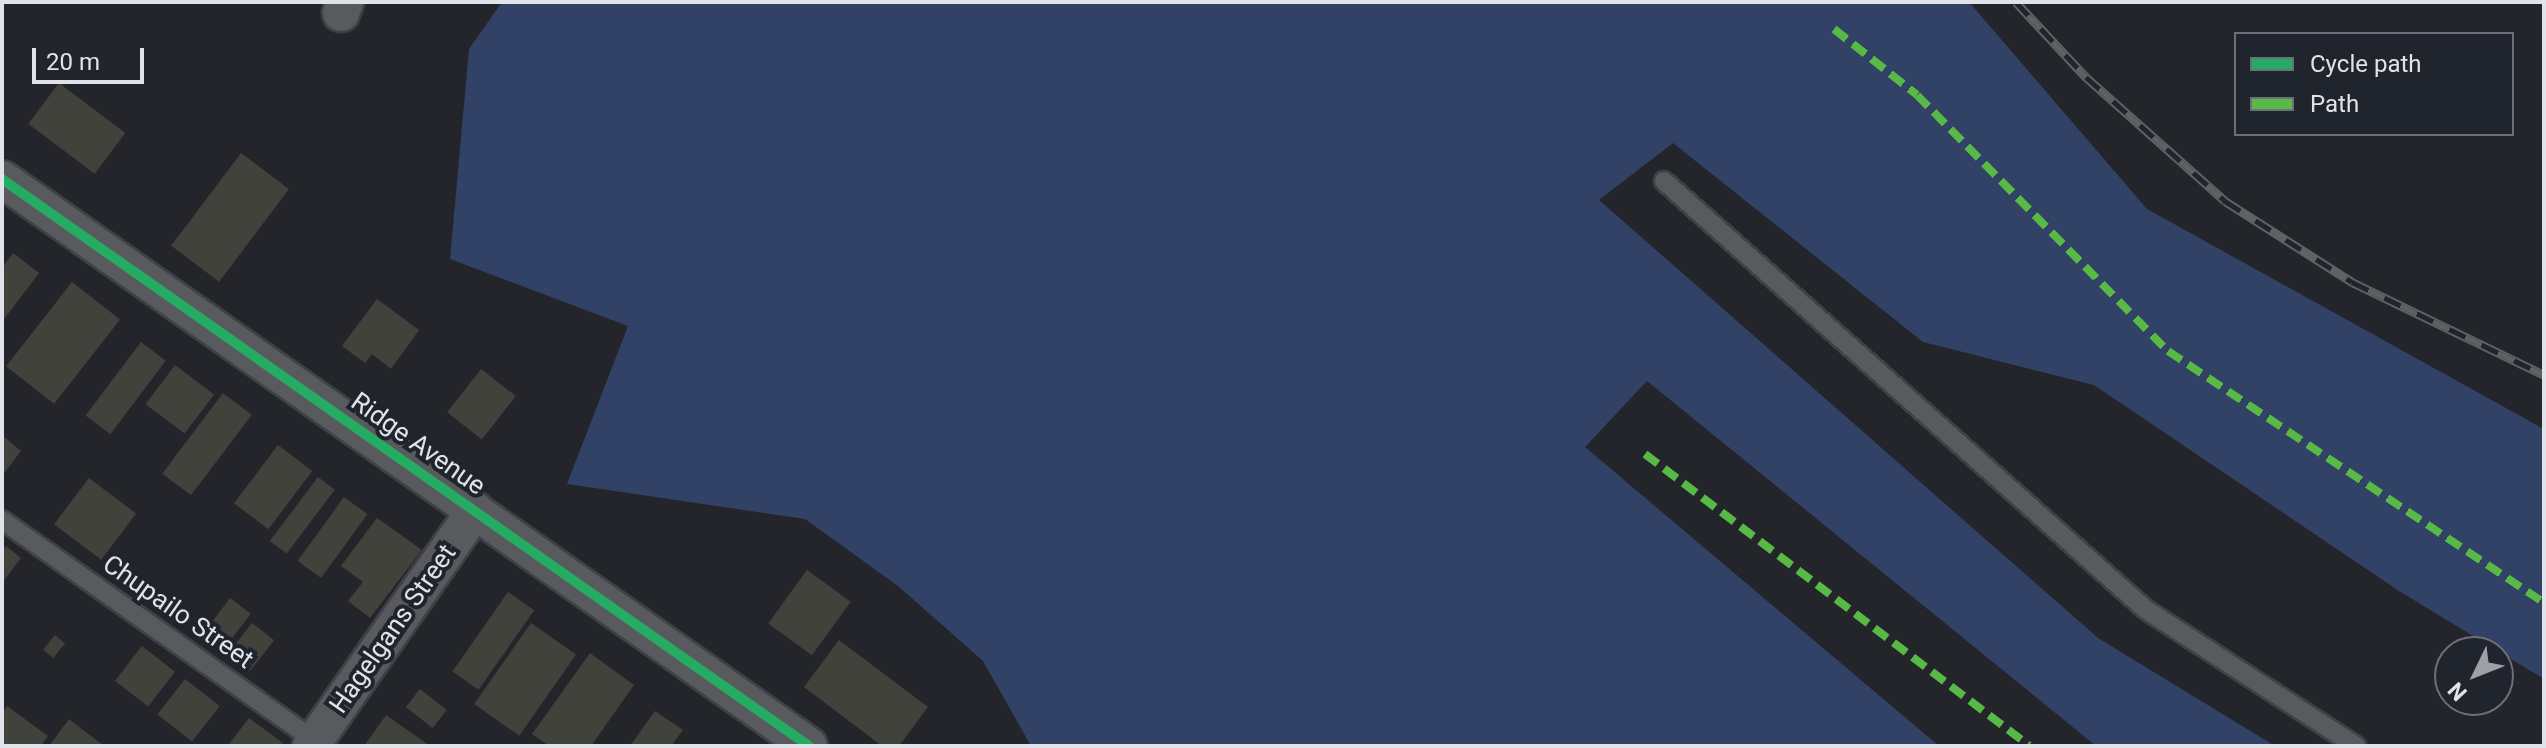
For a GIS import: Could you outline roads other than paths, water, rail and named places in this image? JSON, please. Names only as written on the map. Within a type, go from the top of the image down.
[{"type":"street","name":"Ridge Avenue","points":[[2,179],[809,746]]},
{"type":"street","name":"Hagelgans Street","points":[[317,744],[475,511]]},
{"type":"lane","points":[[1664,181],[2145,609],[2356,746]]},
{"type":"lane","name":"Chupailo Street","points":[[2,520],[317,744]]},
{"type":"railway","points":[[2016,2],[2086,77],[2225,201],[2352,282],[2544,375]]}]
